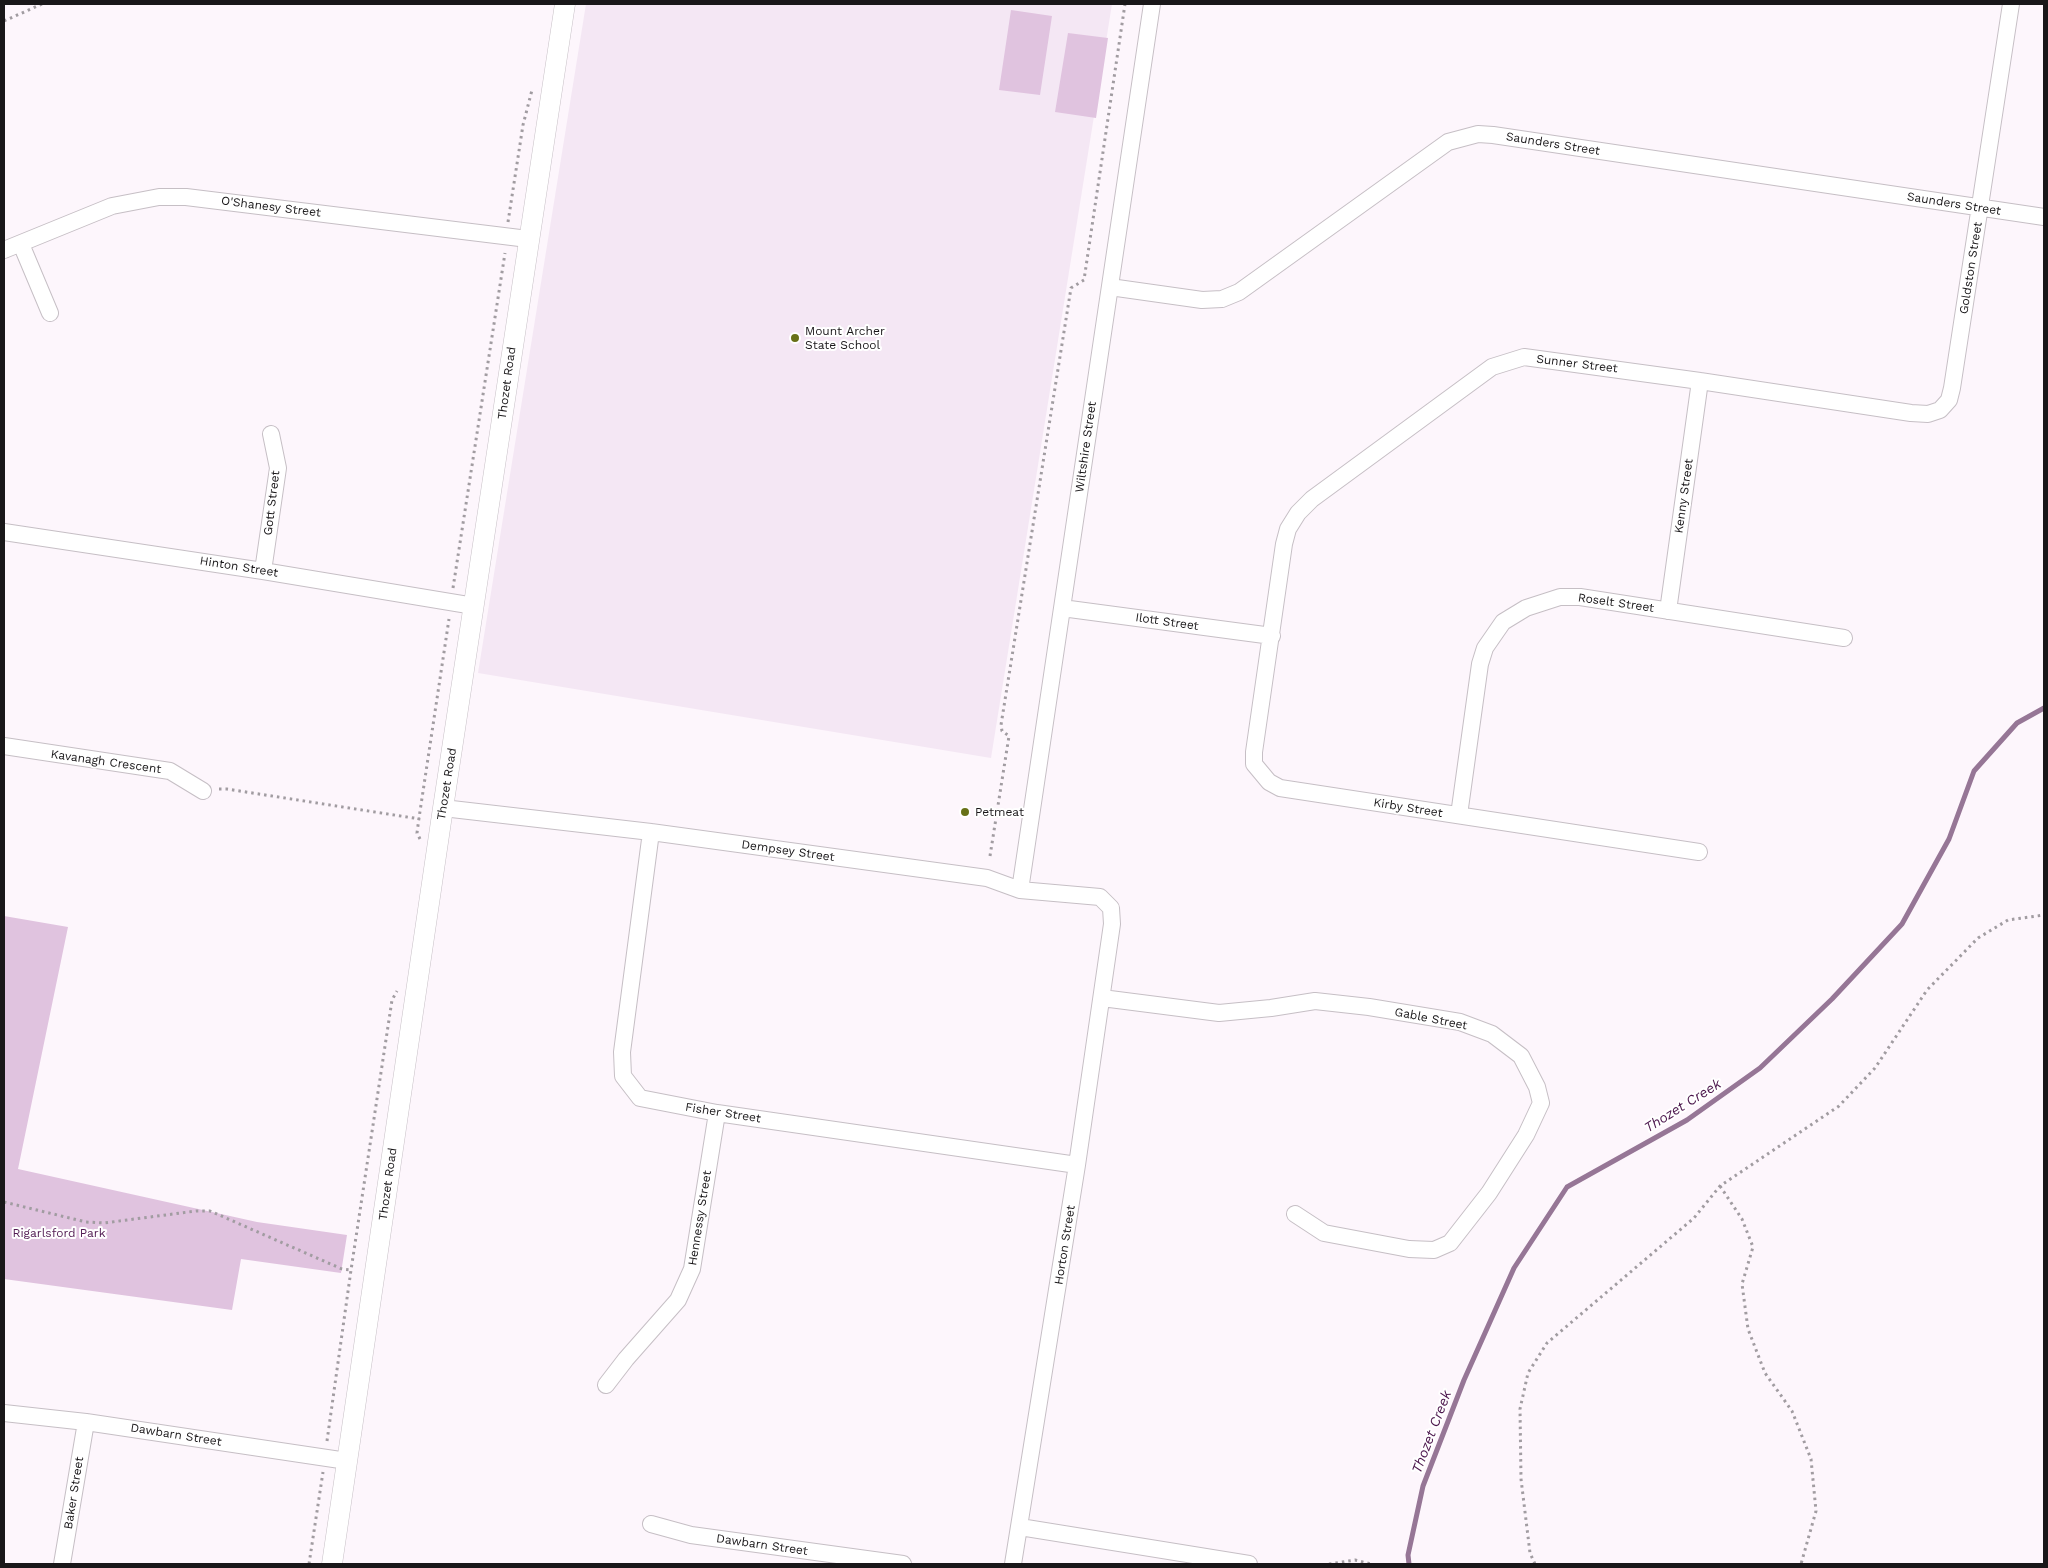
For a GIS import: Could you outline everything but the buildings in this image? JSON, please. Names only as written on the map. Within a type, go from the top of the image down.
[{"type":"street","name":"Thozet Road","points":[[332,1564],[528,239],[565,4]]},
{"type":"street","name":"Wiltshire Street","points":[[1020,890],[1152,4]]},
{"type":"street","name":"Goldston Street","points":[[1940,410],[1949,400],[1952,388],[2012,4]]},
{"type":"street","name":"Saunders Street","points":[[1110,287],[1202,300],[1222,299],[1239,292],[1448,142],[1478,134],[1493,134],[2044,218]]},
{"type":"street","name":"O'Shanesy Street","points":[[4,250],[112,206],[159,197],[186,197],[528,239]]},
{"type":"street","points":[[21,244],[50,313]]},
{"type":"street","name":"Sunner Street","points":[[1272,636],[1284,544],[1288,529],[1298,513],[1312,499],[1492,367],[1524,357],[1542,358],[1912,413],[1928,414],[1940,410]]},
{"type":"street","name":"Kenny Street","points":[[1668,611],[1700,380]]},
{"type":"street","name":"Gott Street","points":[[263,571],[278,468],[272,434]]},
{"type":"street","name":"Hinton Street","points":[[4,532],[263,571],[474,606]]},
{"type":"street","name":"Roselt Street","points":[[1459,816],[1480,664],[1485,648],[1503,622],[1526,608],[1560,597],[1580,597],[1844,638]]},
{"type":"street","name":"Ilott Street","points":[[1062,608],[1272,636]]},
{"type":"street","name":"Kirby Street","points":[[1272,636],[1254,752],[1254,764],[1269,782],[1280,788],[1699,852]]},
{"type":"street","name":"Kavanagh Crescent","points":[[4,746],[170,771],[203,791]]},
{"type":"street","name":"Dempsey Street","points":[[442,815],[651,832],[986,878],[1020,890],[1100,897],[1111,908],[1112,924]]},
{"type":"street","name":"Fisher Street","points":[[651,832],[622,1052],[624,1076],[640,1098],[717,1113],[1077,1165]]},
{"type":"street","name":"Horton Street","points":[[1012,1564],[1020,1527],[1077,1165],[1112,924]]},
{"type":"street","name":"Gable Street","points":[[1102,998],[1218,1013],[1271,1008],[1315,1001],[1370,1007],[1460,1022],[1492,1034],[1521,1056],[1537,1087],[1541,1104],[1526,1135],[1489,1193],[1450,1243],[1434,1250],[1409,1249],[1324,1233],[1295,1214]]},
{"type":"street","name":"Hennessy Street","points":[[606,1385],[626,1359],[678,1300],[692,1269],[717,1113]]},
{"type":"street","name":"Dawbarn Street","points":[[4,1413],[86,1422],[347,1461]]},
{"type":"street","name":"Baker Street","points":[[62,1564],[86,1422]]},
{"type":"street","name":"Dawbarn Street","points":[[651,1524],[691,1535],[903,1564]]},
{"type":"street","points":[[1020,1527],[1249,1564]]},
{"type":"path","points":[[4,22],[42,4]]},
{"type":"path","points":[[990,856],[1009,736],[1002,731],[1001,725],[1071,288],[1084,280],[1125,4]]},
{"type":"path","points":[[421,841],[417,833],[451,602],[523,125],[534,81]]},
{"type":"path","points":[[203,791],[227,789],[419,818],[442,815]]},
{"type":"path","points":[[1535,1564],[1530,1553],[1521,1479],[1520,1409],[1528,1373],[1546,1343],[1694,1218],[1720,1186],[1839,1106],[1875,1068],[1927,990],[1978,938],[2008,920],[2044,915]]},
{"type":"path","points":[[309,1564],[392,1000],[401,983]]},
{"type":"path","points":[[1720,1186],[1742,1220],[1753,1246],[1742,1284],[1748,1329],[1765,1373],[1792,1411],[1811,1459],[1816,1511],[1801,1564]]},
{"type":"path","points":[[4,1202],[86,1222],[104,1223],[196,1211],[210,1211],[342,1269],[351,1270]]},
{"type":"path","points":[[1328,1564],[1355,1560],[1371,1564]]},
{"type":"shaded area","name":"Mount Archer State School","points":[[586,4],[1112,4],[991,758],[478,673]]},
{"type":"green space","points":[[1011,10],[1052,16],[1040,95],[999,90]]},
{"type":"green space","points":[[1068,33],[1108,38],[1096,118],[1055,112]]},
{"type":"green space","name":"Rigarlsford Park","points":[[4,916],[68,927],[18,1169],[257,1222],[347,1235],[341,1273],[241,1259],[232,1310],[4,1279]]},
{"type":"waterway","name":"Thozet Creek","points":[[1409,1564],[1408,1555],[1423,1486],[1464,1380],[1514,1268],[1567,1187],[1687,1120],[1760,1068],[1832,999],[1902,924],[1949,839],[1974,771],[2017,723],[2044,708]]},
{"type":"place","name":"Mount Archer State School","points":[[795,338]]},
{"type":"place","name":"Petmeat","points":[[965,812]]}]
